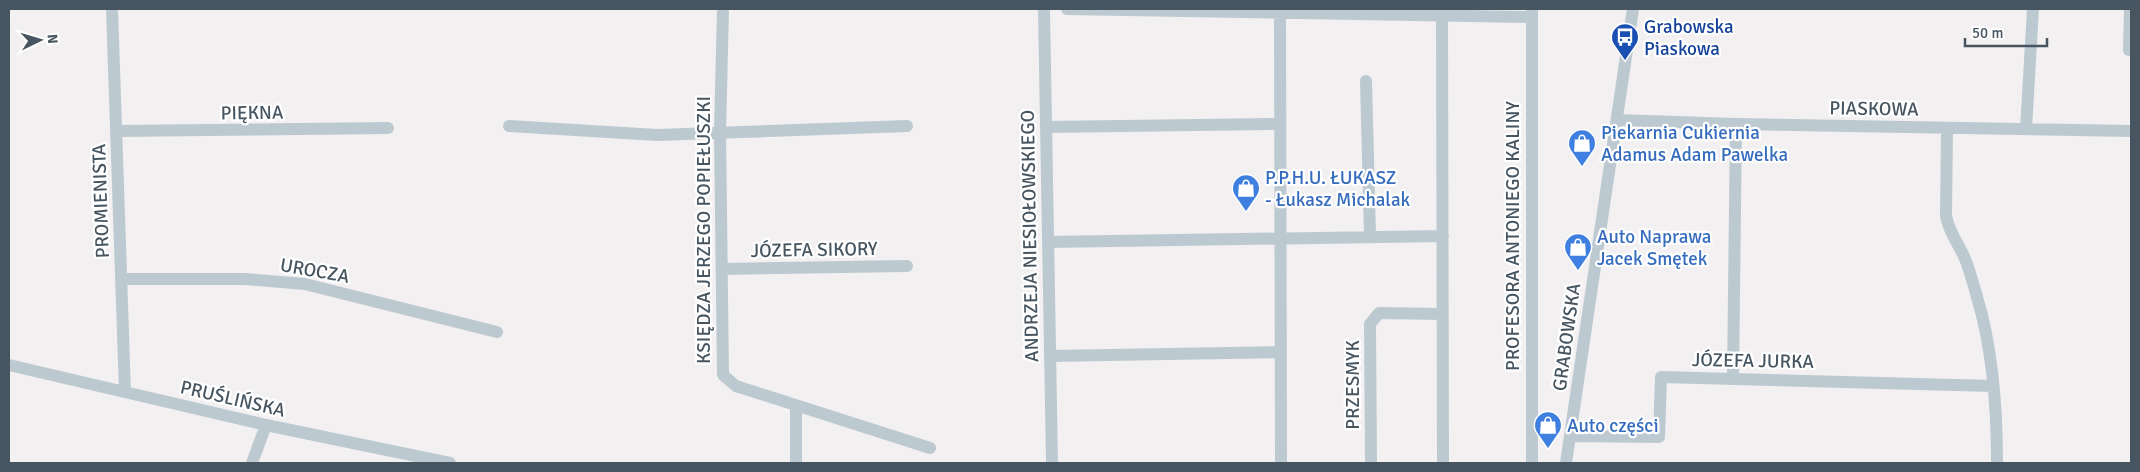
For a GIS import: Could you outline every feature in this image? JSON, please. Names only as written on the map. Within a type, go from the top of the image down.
[{"type":"street","name":"PROMIENISTA","points":[[112,9],[125,392]]},
{"type":"street","name":"KSIĘDZA JERZEGO POPIEŁUSZKI","points":[[723,9],[720,132],[723,375],[736,386],[930,448]]},
{"type":"street","name":"ANDRZEJA NIESIOŁOWSKIEGO","points":[[1044,9],[1052,463]]},
{"type":"street","points":[[1067,9],[1360,11],[1442,16],[1532,13]]},
{"type":"street","name":"GRABOWSKA","points":[[1566,463],[1633,9]]},
{"type":"street","points":[[2026,129],[2033,9]]},
{"type":"street","points":[[2129,50],[2130,9]]},
{"type":"street","points":[[1280,11],[1281,463]]},
{"type":"street","name":"PROFESORA ANTONIEGO KALINY","points":[[1532,13],[1532,463]]},
{"type":"street","points":[[1442,16],[1443,463]]},
{"type":"street","points":[[1366,81],[1370,236]]},
{"type":"street","name":"PIASKOWA","points":[[1617,120],[2131,131]]},
{"type":"street","points":[[1046,127],[1279,124]]},
{"type":"street","points":[[1733,378],[1736,124]]},
{"type":"street","points":[[509,126],[624,134],[908,126]]},
{"type":"street","name":"PIĘKNA","points":[[117,131],[388,128]]},
{"type":"street","points":[[1946,128],[1946,216],[1948,229],[1963,255],[1978,299],[1993,386],[1998,463]]},
{"type":"street","points":[[1048,242],[1443,236]]},
{"type":"street","name":"JÓZEFA SIKORY","points":[[722,269],[906,266]]},
{"type":"street","name":"UROCZA","points":[[121,279],[245,279],[298,283],[497,332]]},
{"type":"street","name":"PRZESMYK","points":[[1370,463],[1370,324],[1379,313],[1442,314]]},
{"type":"street","points":[[1050,356],[1280,352]]},
{"type":"street","name":"PRUŚLIŃSKA","points":[[9,365],[266,425],[450,463]]},
{"type":"street","name":"JÓZEFA JURKA","points":[[1570,436],[1659,437],[1660,377],[1993,386]]},
{"type":"street","points":[[796,406],[796,463]]},
{"type":"street","points":[[252,463],[266,425]]},
{"type":"place","name":"Grabowska Piaskowa","points":[[1625,61]]},
{"type":"place","name":"Piekarnia Cukiernia Adamus Adam Pawelka","points":[[1582,167]]},
{"type":"place","name":"P.P.H.U. ŁUKASZ - Łukasz Michalak","points":[[1246,212]]},
{"type":"place","name":"Auto Naprawa Jacek Smętek","points":[[1578,271]]},
{"type":"place","name":"Auto części","points":[[1548,449]]}]
